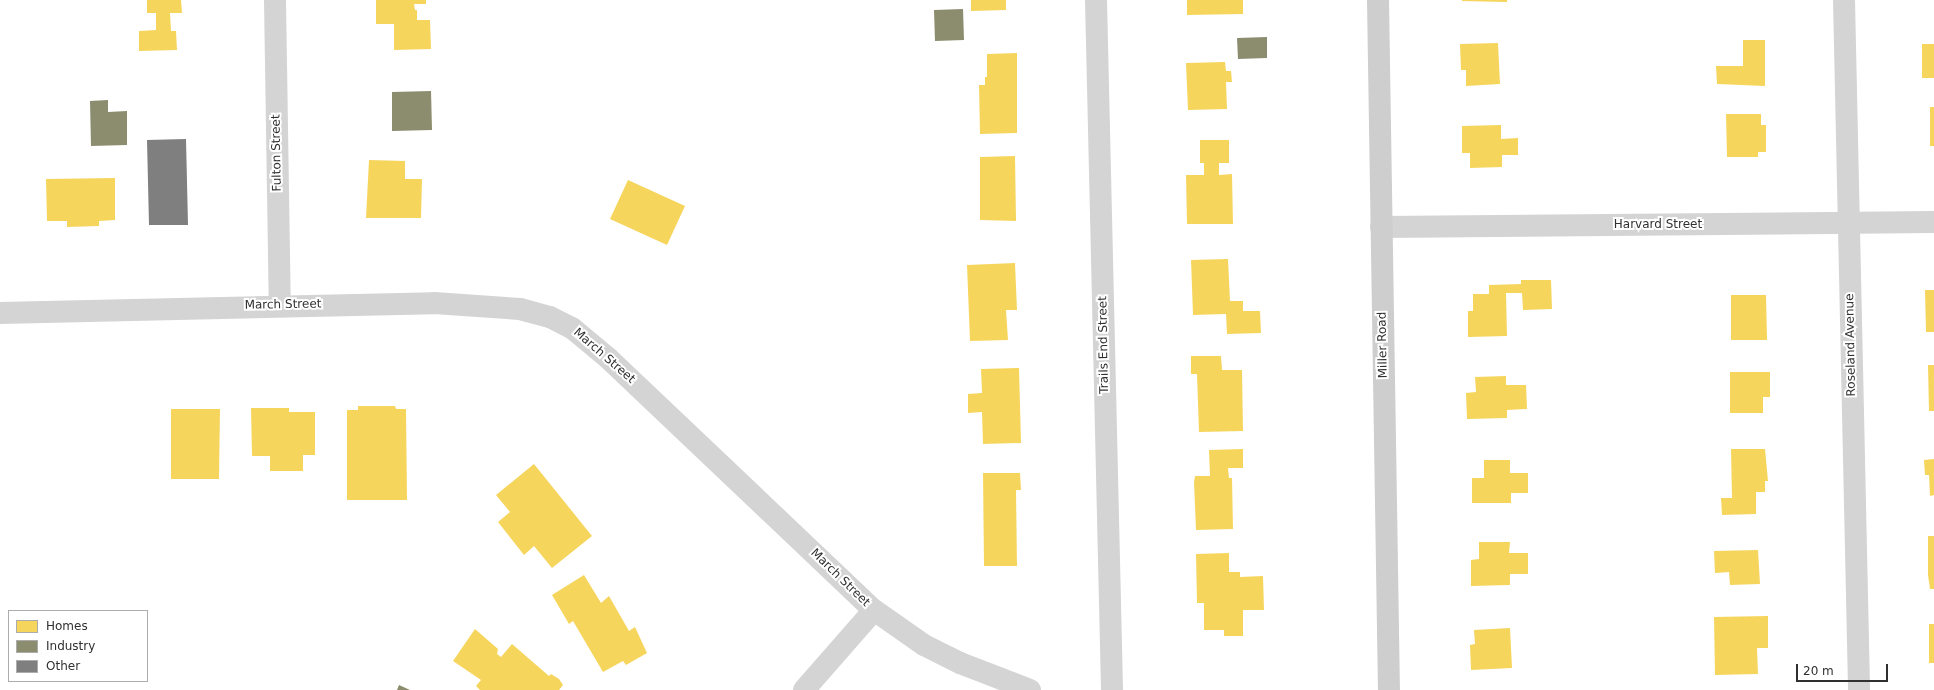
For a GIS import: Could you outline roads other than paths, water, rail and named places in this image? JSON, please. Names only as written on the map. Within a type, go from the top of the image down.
[{"type":"street","name":"Fulton Street","points":[[275,0],[280,305]]},
{"type":"street","name":"Trails End Street","points":[[1096,0],[1112,690]]},
{"type":"street","name":"Miller Road","points":[[1378,0],[1388,690]]},
{"type":"street","name":"Roseland Avenue","points":[[1844,0],[1859,690]]},
{"type":"street","name":"Harvard Street","points":[[1381,227],[1848,224],[1934,222]]},
{"type":"street","name":"March Street","points":[[0,313],[280,305],[434,303],[520,309],[550,318],[572,328],[608,358],[874,610],[924,645],[960,663],[1030,690]]},
{"type":"street","points":[[804,690],[874,610]]}]
